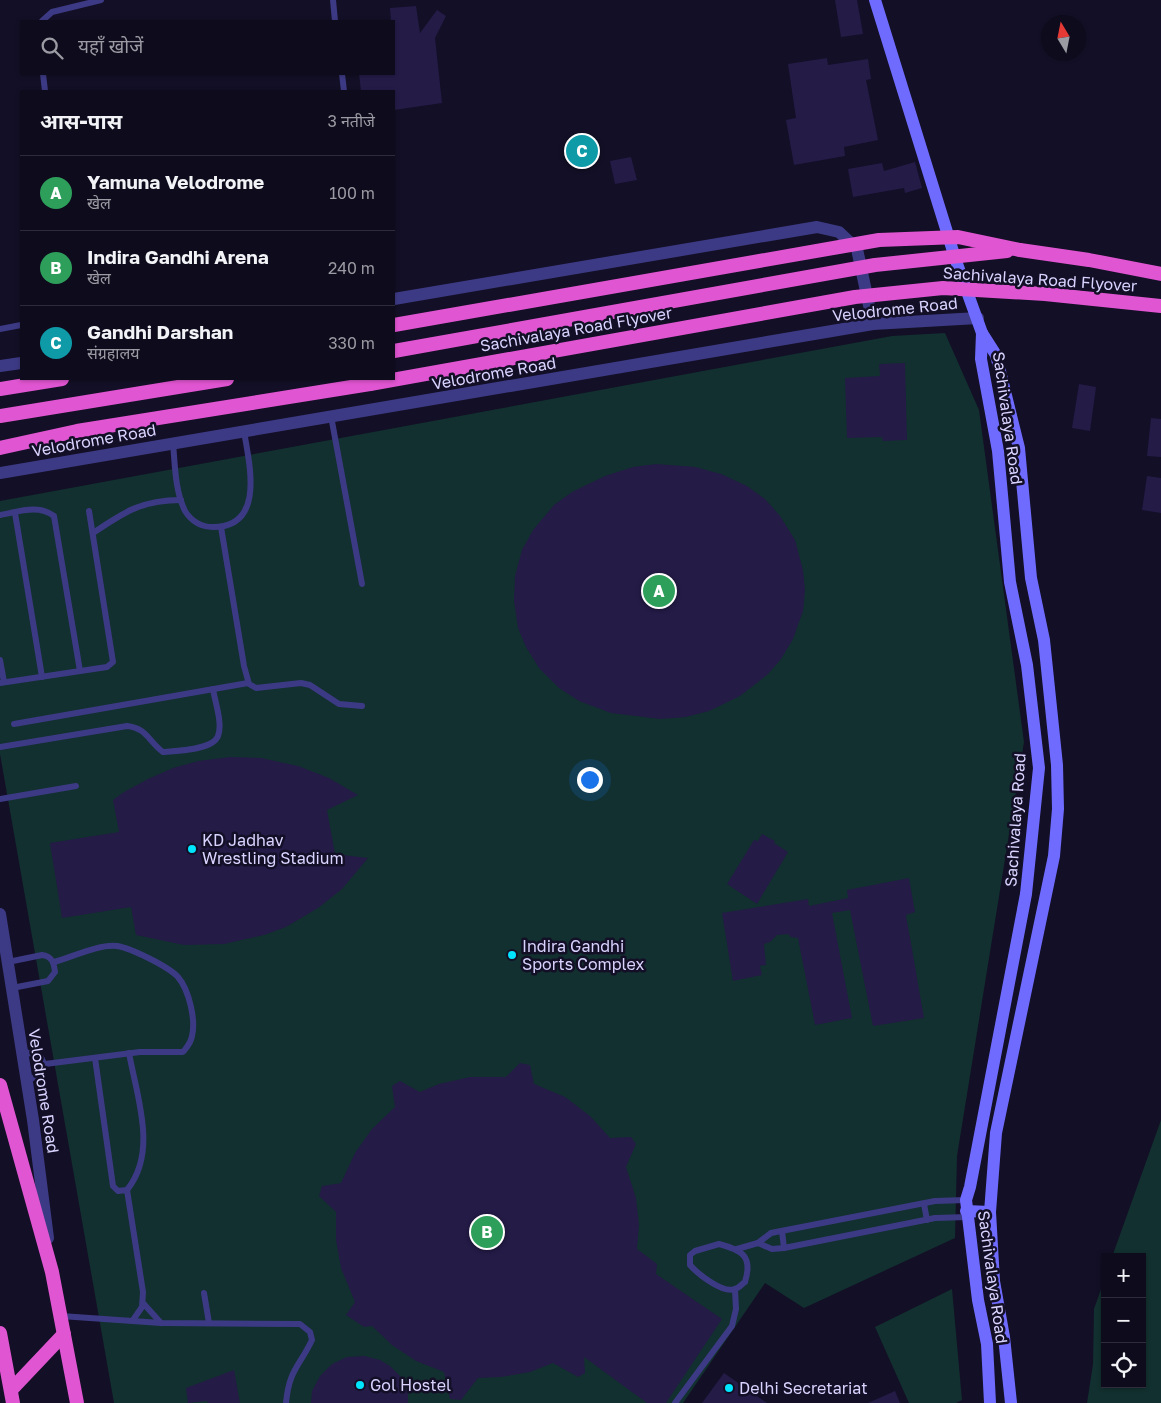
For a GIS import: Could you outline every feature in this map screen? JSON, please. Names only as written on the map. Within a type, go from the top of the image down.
[{"type":"highway","points":[[395,325],[879,240],[958,237],[1020,250]]},
{"type":"highway","name":"Sachivalaya Road Flyover","points":[[395,351],[875,266],[1020,250],[1089,260],[1161,274]]},
{"type":"highway","name":"Sachivalaya Road Flyover","points":[[395,380],[854,297],[943,288],[1045,294],[1161,306]]},
{"type":"highway","points":[[0,389],[56,380]]},
{"type":"highway","points":[[0,416],[221,380]]},
{"type":"highway","name":"Sachivalaya Road Flyover","points":[[0,448],[43,438],[392,380]]},
{"type":"highway","points":[[0,1085],[52,1272],[77,1403]]},
{"type":"highway","points":[[0,1334],[12,1396]]},
{"type":"highway","points":[[12,1396],[64,1334]]},
{"type":"main road","points":[[875,0],[956,261],[978,318]]},
{"type":"main road","name":"Velodrome Road","points":[[978,318],[982,334]]},
{"type":"main road","name":"Sachivalaya Road","points":[[982,334],[996,355],[1020,448],[1034,602],[1044,640],[1057,765],[1058,809],[1054,856],[996,1133],[990,1212],[994,1280],[1004,1337],[1011,1403]]},
{"type":"main road","name":"Sachivalaya Road","points":[[982,334],[981,359],[998,451],[1014,606],[1028,664],[1039,768],[1026,894],[966,1209],[976,1284],[987,1344],[990,1403]]},
{"type":"main road","points":[[1014,606],[1034,602]]},
{"type":"main road","points":[[966,1209],[990,1212]]},
{"type":"main road","points":[[976,1284],[994,1280]]},
{"type":"street","points":[[395,299],[817,227],[839,232],[857,249],[873,324]]},
{"type":"street","name":"Velodrome Road","points":[[0,473],[873,324],[978,318]]},
{"type":"street","points":[[0,366],[20,362]]},
{"type":"street","name":"Velodrome Road","points":[[0,914],[22,1051],[52,1272]]},
{"type":"lane","points":[[43,20],[52,12],[98,0]]},
{"type":"lane","points":[[333,0],[335,20]]},
{"type":"lane","points":[[43,75],[45,90]]},
{"type":"lane","points":[[342,75],[344,90]]},
{"type":"lane","points":[[0,329],[20,325]]},
{"type":"lane","points":[[331,416],[362,584]]},
{"type":"lane","points":[[172,443],[181,500],[193,521],[204,527],[221,527],[241,518],[249,501],[251,477],[244,430]]},
{"type":"lane","points":[[93,533],[127,511],[143,504],[160,500],[181,500]]},
{"type":"lane","points":[[0,515],[39,509],[47,511],[54,516],[80,671]]},
{"type":"lane","points":[[0,660],[2,683],[107,666],[113,662],[89,511]]},
{"type":"lane","points":[[16,513],[42,677]]},
{"type":"lane","points":[[221,527],[248,683]]},
{"type":"lane","points":[[14,724],[248,683],[256,688],[300,683],[310,685],[339,704],[362,706]]},
{"type":"lane","points":[[0,747],[127,726],[142,730],[156,748],[163,752],[198,748],[213,743],[218,736],[219,725],[213,689]]},
{"type":"lane","points":[[0,799],[76,786]]},
{"type":"lane","points":[[45,1064],[129,1053],[173,1054],[183,1052],[193,1034],[189,1001],[178,977],[127,948],[106,946],[54,962]]},
{"type":"lane","points":[[8,962],[42,955],[47,956],[54,962],[55,972],[48,981],[12,988]]},
{"type":"lane","points":[[22,1051],[40,1056],[45,1064],[44,1070],[38,1076],[26,1081]]},
{"type":"lane","points":[[129,1053],[144,1146],[138,1172],[127,1190],[143,1303],[138,1315],[133,1320]]},
{"type":"lane","points":[[95,1058],[113,1186],[118,1191],[127,1190]]},
{"type":"lane","points":[[924,1204],[927,1220]]},
{"type":"lane","points":[[737,1248],[749,1266],[745,1282],[735,1290],[726,1290],[707,1279],[692,1268],[689,1260],[695,1251],[714,1245],[737,1248],[758,1243],[771,1233],[924,1204],[966,1209]]},
{"type":"lane","points":[[758,1243],[772,1249],[784,1248],[927,1220],[966,1209]]},
{"type":"lane","points":[[782,1231],[784,1248]]},
{"type":"lane","points":[[675,1403],[732,1326],[736,1309],[735,1290]]},
{"type":"lane","points":[[204,1293],[209,1323]]},
{"type":"lane","points":[[143,1303],[161,1323]]},
{"type":"lane","points":[[61,1316],[161,1323],[292,1324],[306,1327],[312,1340],[292,1373],[288,1383],[286,1403]]},
{"type":"green space","name":"Indira Gandhi Sports Complex","points":[[945,333],[979,410],[1024,742],[957,1156],[955,1238],[804,1308],[765,1283],[683,1403],[114,1403],[0,754],[0,501],[892,336]]},
{"type":"green space","points":[[1161,1120],[1161,1403],[1087,1403],[1093,1364],[1094,1309],[1101,1289],[1101,1388],[1146,1388],[1146,1253],[1113,1253]]},
{"type":"green space","points":[[952,1289],[962,1400],[956,1403],[909,1403],[875,1327]]},
{"type":"building","points":[[835,0],[857,0],[863,34],[841,37]]},
{"type":"building","points":[[416,6],[420,33],[437,10],[446,16],[435,38],[442,103],[395,110],[395,90],[361,90],[359,75],[395,75],[395,20],[391,20],[390,8]]},
{"type":"building","points":[[827,58],[828,65],[868,59],[871,79],[866,80],[878,140],[844,147],[845,156],[794,165],[786,120],[796,118],[788,64]]},
{"type":"building","points":[[631,157],[637,180],[615,184],[610,161]]},
{"type":"building","points":[[915,162],[922,188],[905,193],[904,188],[853,197],[848,169],[882,163],[884,171]]},
{"type":"building","points":[[905,363],[907,440],[883,441],[882,437],[847,438],[845,378],[880,376],[879,364]]},
{"type":"building","points":[[1079,384],[1096,387],[1090,431],[1072,428]]},
{"type":"building","points":[[1151,418],[1161,419],[1161,457],[1147,456]]},
{"type":"building","points":[[656,464],[695,467],[721,474],[747,486],[765,499],[780,516],[795,540],[803,570],[805,590],[803,611],[793,639],[781,659],[768,674],[740,696],[709,711],[686,717],[660,719],[611,713],[579,701],[559,688],[539,668],[526,647],[518,628],[514,601],[515,576],[522,550],[533,530],[554,505],[572,492],[605,476],[633,467]]},
{"type":"building","points":[[1147,476],[1161,478],[1161,513],[1142,510]]},
{"type":"building","name":"KD Jadhav Wrestling Stadium","points":[[230,757],[261,758],[298,766],[329,778],[358,795],[327,810],[335,854],[368,858],[342,889],[318,908],[286,927],[264,935],[224,944],[184,945],[136,935],[131,907],[62,918],[50,843],[119,832],[113,800],[124,792],[173,768],[198,761]]},
{"type":"building","points":[[762,834],[775,841],[774,843],[788,852],[757,904],[727,884],[754,840],[758,841]]},
{"type":"building","points":[[909,878],[915,912],[906,915],[924,1018],[873,1026],[850,910],[832,913],[852,1018],[815,1025],[798,938],[791,937],[788,934],[777,935],[770,942],[764,944],[766,965],[760,966],[762,975],[733,981],[722,913],[808,899],[809,906],[848,898],[847,890]]},
{"type":"building","points":[[520,1063],[530,1065],[534,1084],[565,1097],[590,1116],[610,1138],[631,1137],[636,1144],[626,1167],[636,1198],[639,1225],[637,1249],[657,1264],[656,1274],[722,1319],[666,1403],[647,1403],[584,1357],[585,1373],[578,1377],[553,1363],[530,1372],[501,1377],[478,1378],[461,1400],[450,1399],[444,1372],[416,1361],[392,1345],[372,1326],[364,1327],[346,1315],[355,1302],[341,1268],[336,1240],[336,1212],[319,1196],[322,1186],[341,1183],[355,1153],[372,1129],[395,1107],[392,1086],[400,1081],[420,1092],[439,1084],[470,1077],[506,1077]]},
{"type":"building","name":"Gol Hostel","points":[[364,1356],[380,1360],[390,1366],[402,1378],[408,1394],[408,1403],[311,1403],[312,1391],[320,1376],[332,1364],[347,1357]]},
{"type":"building","points":[[234,1370],[240,1403],[208,1403],[207,1401],[188,1403],[186,1388]]},
{"type":"building","name":"Delhi Secretariat","points":[[724,1373],[767,1403],[702,1403]]},
{"type":"building","name":"Delhi Secretariat","points":[[895,1391],[900,1403],[868,1403]]},
{"type":"place","name":"Gandhi Darshan","points":[[582,151]]},
{"type":"place","name":"Yamuna Velodrome","points":[[659,591]]},
{"type":"place","name":"KD Jadhav Wrestling Stadium","points":[[192,849]]},
{"type":"place","name":"Indira Gandhi Sports Complex","points":[[512,955]]},
{"type":"place","name":"Indira Gandhi Arena","points":[[487,1232]]},
{"type":"place","name":"Gol Hostel","points":[[360,1385]]},
{"type":"place","name":"Delhi Secretariat","points":[[729,1388]]}]
